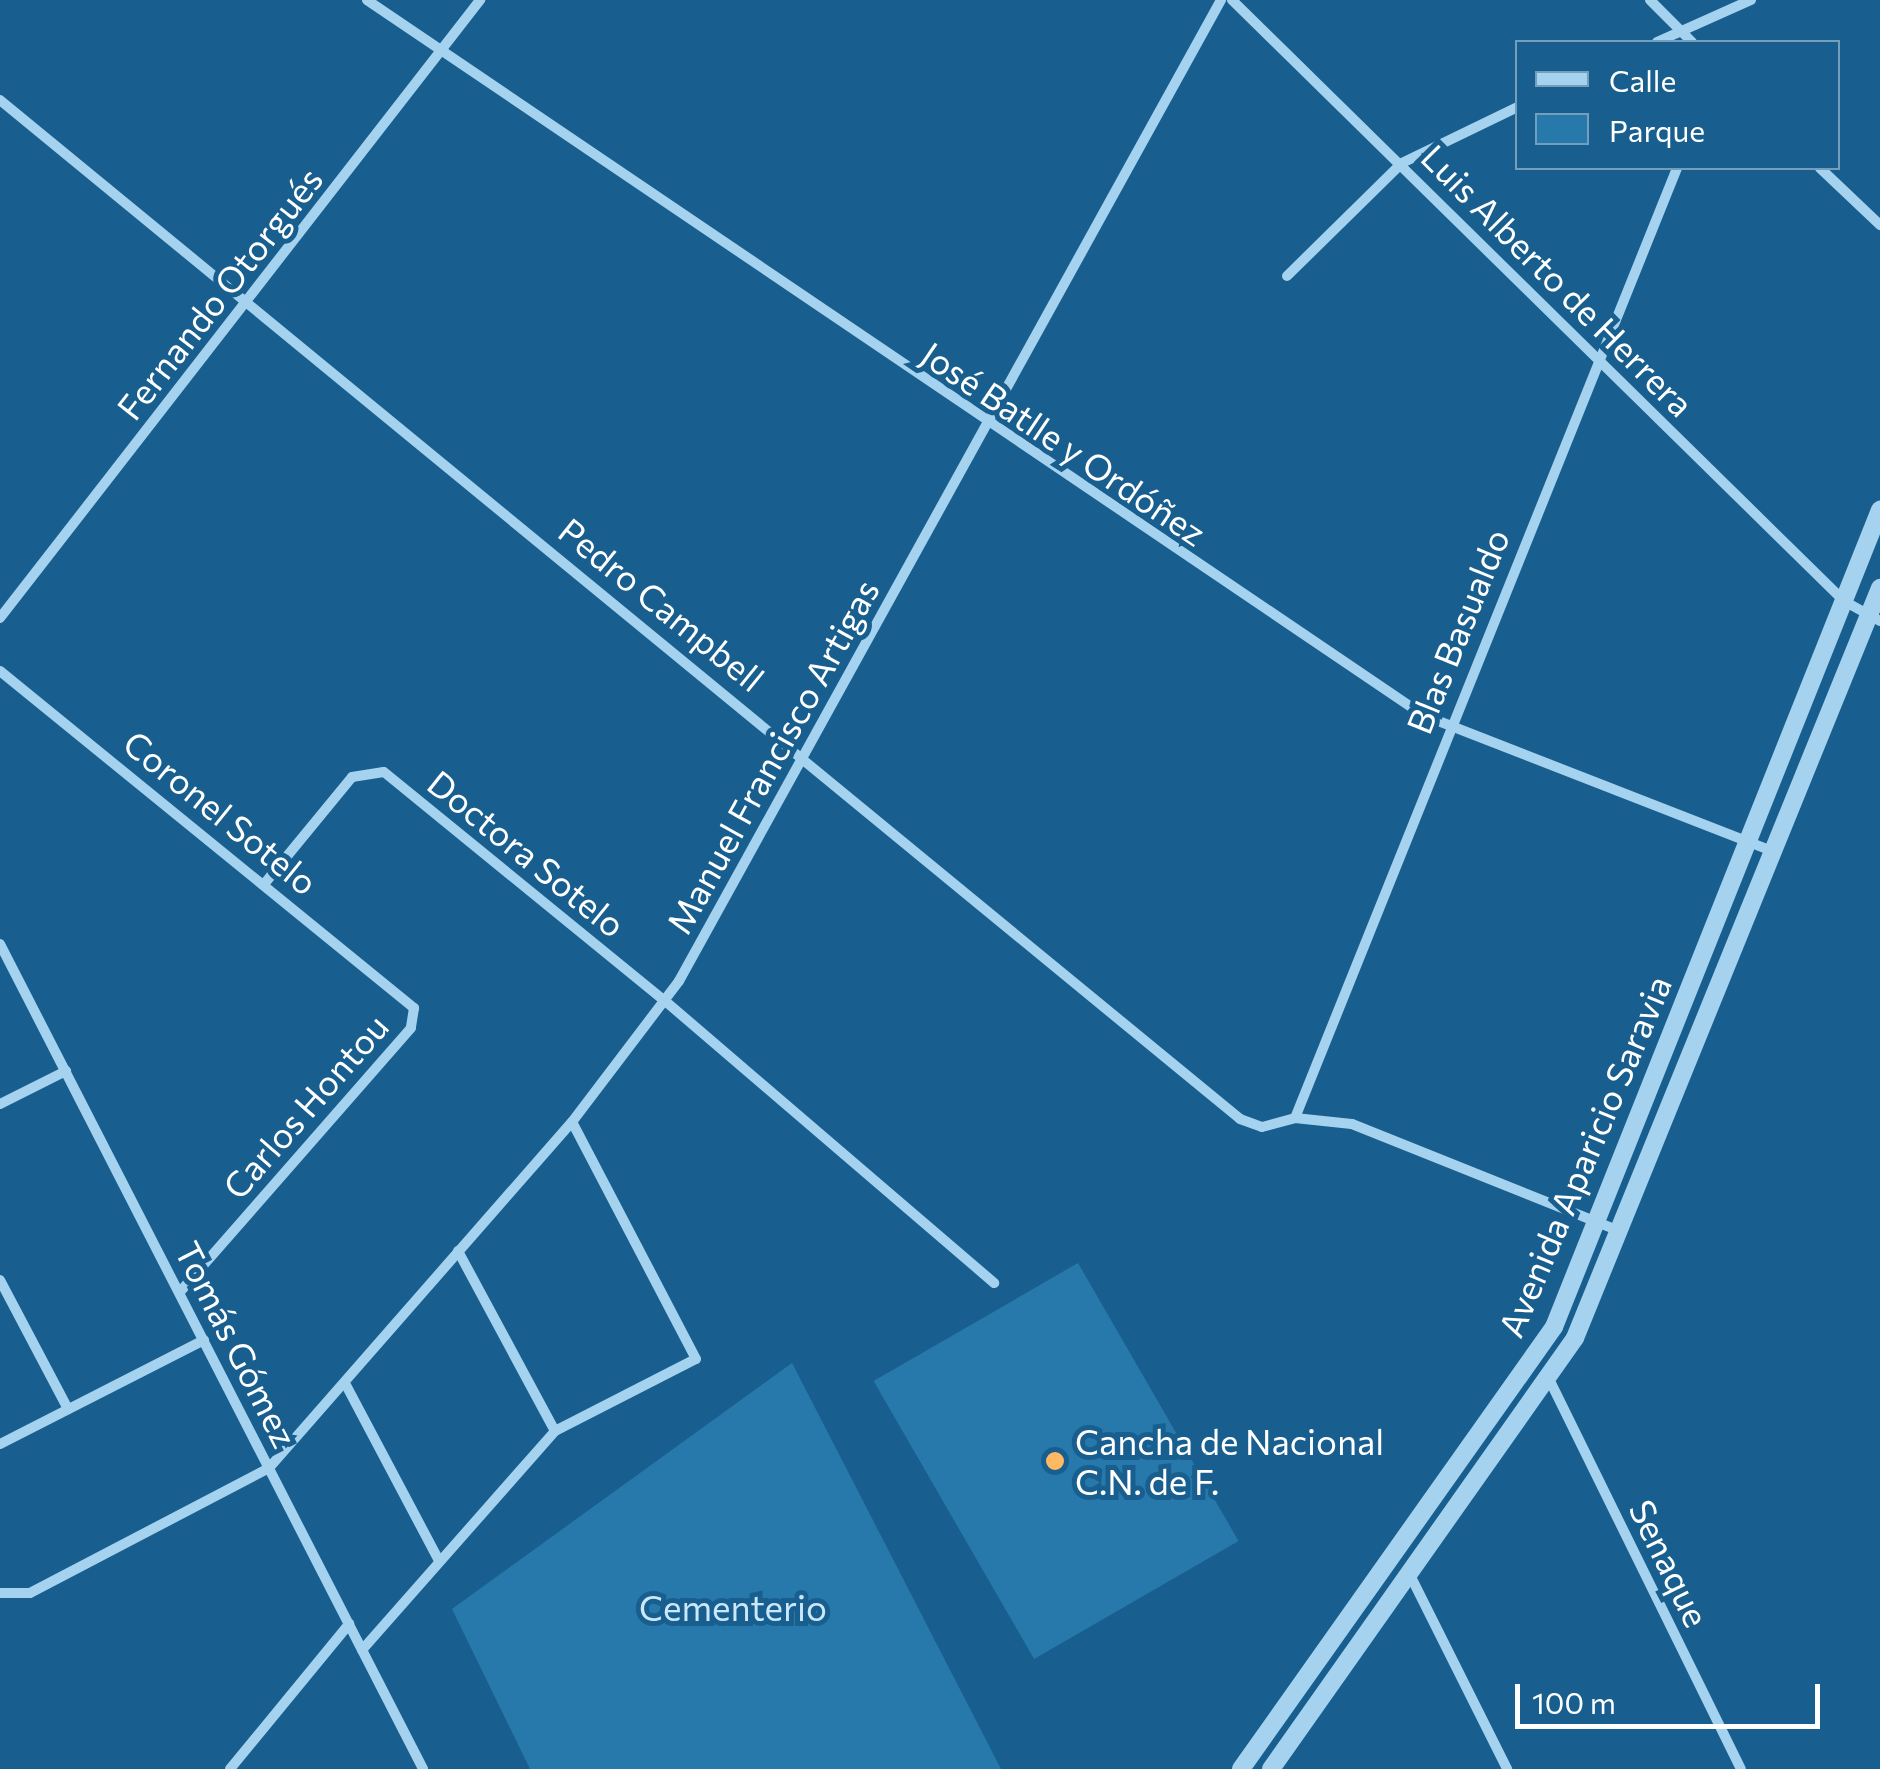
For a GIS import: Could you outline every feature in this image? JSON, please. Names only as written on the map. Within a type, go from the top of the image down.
[{"type":"street","name":"José Batlle y Ordóñez","points":[[366,0],[984,424],[1448,725],[1774,852]]},
{"type":"street","name":"Fernando Otorgués","points":[[0,618],[480,0]]},
{"type":"street","name":"Manuel Francisco Artigas","points":[[0,1595],[30,1592],[269,1468],[346,1385],[572,1122],[664,1000],[804,756],[1221,0]]},
{"type":"street","name":"Luis Alberto de Herrera","points":[[1232,0],[1844,600],[1875,616]]},
{"type":"street","points":[[1650,0],[1690,40]]},
{"type":"street","points":[[1662,40],[1751,0]]},
{"type":"street","name":"Pedro Campbell","points":[[0,100],[804,756],[1240,1119],[1262,1127],[1294,1118],[1352,1124],[1621,1232]]},
{"type":"street","points":[[1287,276],[1402,163],[1515,107]]},
{"type":"street","name":"Blas Basualdo","points":[[1294,1118],[1448,725],[1676,170]]},
{"type":"street","points":[[1822,170],[1880,224]]},
{"type":"street","name":"Avenida Aparicio Saravia","points":[[1241,1769],[1554,1327],[1880,510]]},
{"type":"street","name":"Avenida Aparicio Saravia","points":[[1271,1769],[1412,1577],[1550,1381],[1575,1338],[1875,616],[1880,588]]},
{"type":"street","name":"Coronel Sotelo","points":[[0,670],[407,997]]},
{"type":"street","name":"Doctora Sotelo","points":[[265,882],[352,777],[384,772],[664,1000],[994,1283]]},
{"type":"street","name":"Tomás Gómez","points":[[0,944],[422,1769]]},
{"type":"street","name":"Carlos Hontou","points":[[180,1292],[411,1028],[416,1017],[407,997]]},
{"type":"street","points":[[0,1104],[66,1071]]},
{"type":"street","points":[[362,1650],[555,1431],[696,1359],[572,1122]]},
{"type":"street","points":[[458,1251],[555,1431]]},
{"type":"street","points":[[0,1280],[68,1409]]},
{"type":"street","points":[[1554,1327],[1575,1338]]},
{"type":"street","points":[[0,1444],[204,1340]]},
{"type":"street","name":"Senaque","points":[[1550,1381],[1741,1769]]},
{"type":"street","points":[[346,1385],[439,1561]]},
{"type":"street","points":[[1412,1577],[1506,1769]]},
{"type":"street","points":[[230,1769],[349,1624]]},
{"type":"green space","name":"Cancha de Nacional C.N. de F.","points":[[1078,1263],[1238,1541],[1034,1659],[874,1381]]},
{"type":"green space","name":"Cementerio","points":[[792,1363],[1001,1769],[530,1769],[452,1609]]},
{"type":"place","name":"Cancha de Nacional C.N. de F.","points":[[1055,1461]]}]
